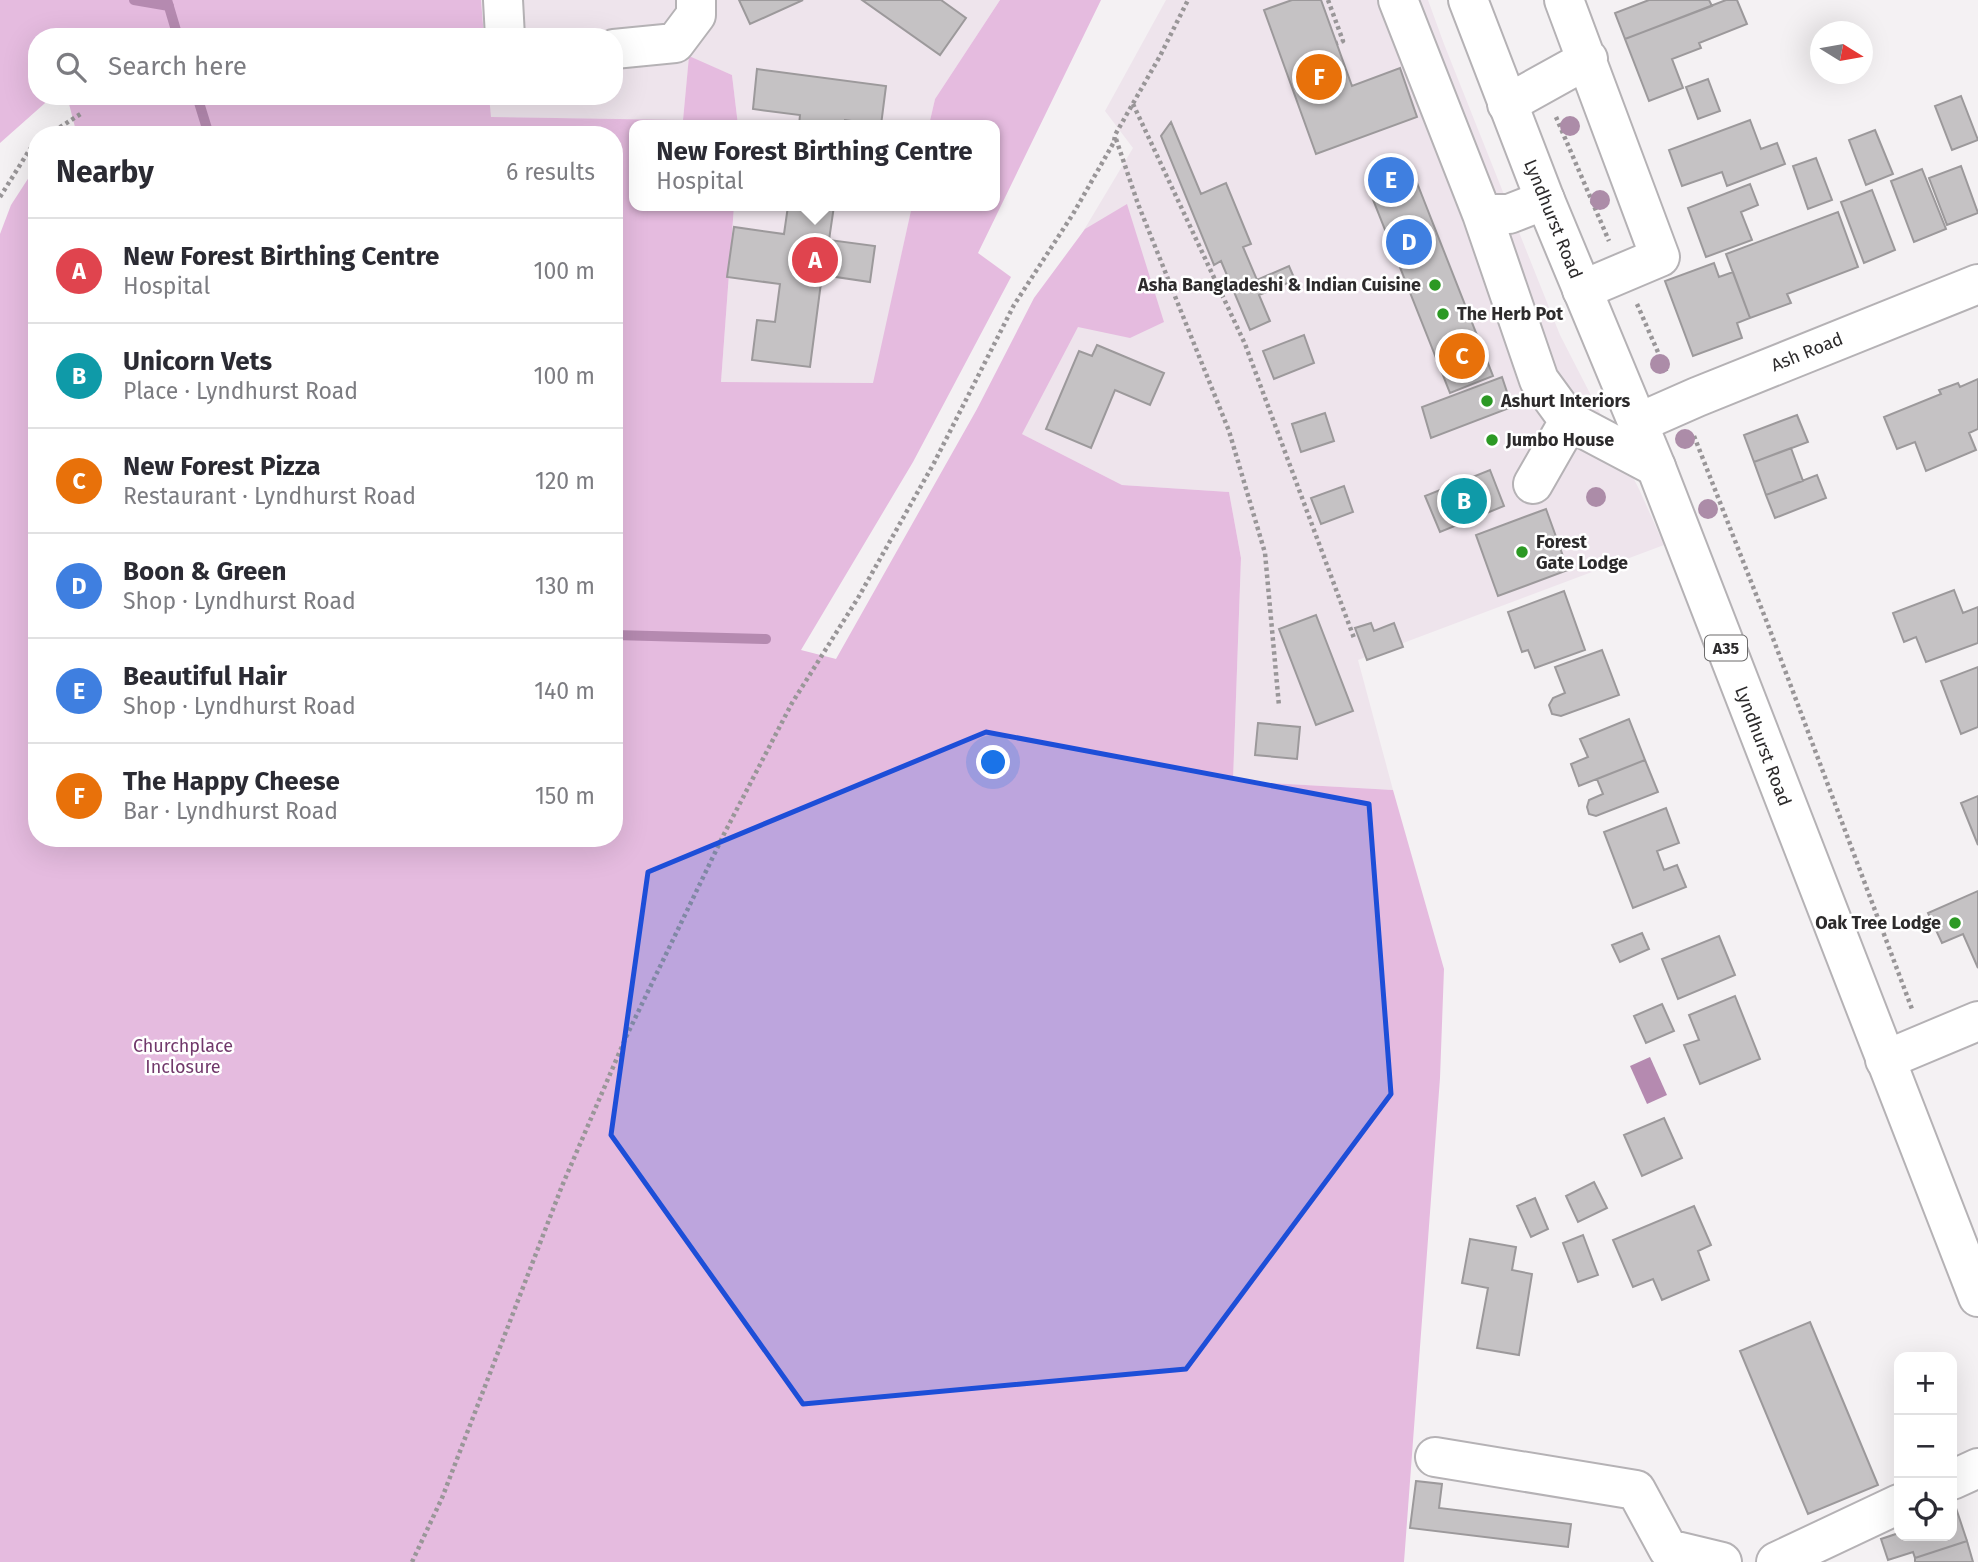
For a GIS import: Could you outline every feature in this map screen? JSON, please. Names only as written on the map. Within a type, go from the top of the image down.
[{"type":"main road","points":[[503,0],[505,28]]},
{"type":"main road","points":[[623,48],[676,43],[696,15],[696,0]]},
{"type":"main road","points":[[1398,0],[1482,214],[1539,380],[1569,421],[1656,467]]},
{"type":"main road","name":"Lyndhurst Road","points":[[1468,0],[1545,200],[1656,467],[1978,1297]]},
{"type":"main road","points":[[1564,0],[1660,257],[1582,290]]},
{"type":"main road","points":[[1507,104],[1588,60]]},
{"type":"main road","points":[[1482,214],[1509,214],[1545,200]]},
{"type":"main road","name":"Ash Road","points":[[1637,423],[1978,284]]},
{"type":"main road","points":[[1533,484],[1569,421]]},
{"type":"main road","points":[[1885,1060],[1978,1021]]},
{"type":"main road","points":[[1435,1457],[1636,1490],[1668,1549],[1722,1562]]},
{"type":"main road","points":[[1956,1478],[1978,1468]]},
{"type":"main road","points":[[1776,1562],[1894,1506]]},
{"type":"path","points":[[412,1562],[442,1498],[562,1186],[626,1037],[724,834],[792,703],[858,598],[934,463],[1014,306],[1073,214],[1114,142],[1115,135],[1188,0]]},
{"type":"path","points":[[1328,0],[1343,41],[1337,43]]},
{"type":"path","points":[[1543,85],[1582,181],[1681,403],[1926,1044]]},
{"type":"path","points":[[1133,103],[1245,344],[1354,638]]},
{"type":"path","points":[[62,126],[82,113]]},
{"type":"path","points":[[1115,135],[1139,204],[1228,431],[1265,553],[1279,706]]},
{"type":"path","points":[[0,197],[28,152]]},
{"type":"highlighted area","points":[[986,732],[1369,804],[1391,1094],[1186,1369],[803,1404],[611,1135],[648,872]]},
{"type":"shaded area","points":[[481,0],[1000,0],[935,99],[930,120],[737,120],[732,75],[689,57],[683,120],[490,117],[489,105],[623,105],[623,28],[483,28]]},
{"type":"shaded area","points":[[1166,0],[1428,0],[1560,335],[1639,489],[1664,545],[1358,660],[1393,790],[1233,781],[1241,558],[1229,492],[1122,485],[977,409],[1133,148],[1105,111]]},
{"type":"shaded area","points":[[734,211],[911,211],[874,383],[721,382]]},
{"type":"shaded area","points":[[1650,1057],[1667,1095],[1647,1104],[1630,1066]]},
{"type":"green space","points":[[0,0],[481,0],[483,28],[28,28],[28,105],[43,105],[0,143]]},
{"type":"green space","points":[[1000,0],[1101,0],[1000,208],[1000,120],[930,120],[935,99]]},
{"type":"green space","points":[[689,56],[732,75],[737,120],[683,120]]},
{"type":"green space","name":"Churchplace Inclosure","points":[[69,105],[490,105],[491,117],[683,120],[629,120],[629,211],[734,211],[721,382],[873,383],[911,211],[998,211],[978,253],[1011,277],[913,462],[801,650],[836,659],[977,409],[1034,298],[1085,229],[1127,204],[1164,322],[1130,338],[1078,327],[1022,434],[1122,485],[1229,492],[1241,558],[1233,781],[1393,790],[1444,969],[1440,1078],[1404,1562],[0,1562],[0,234],[11,205],[28,179],[28,847],[623,847],[623,126],[75,126]]},
{"type":"building","points":[[739,0],[803,0],[750,24]]},
{"type":"building","points":[[862,0],[941,0],[966,18],[940,55]]},
{"type":"building","points":[[1292,0],[1321,0],[1352,86],[1400,68],[1417,117],[1316,154],[1264,10]]},
{"type":"building","points":[[1649,0],[1709,0],[1712,6],[1625,39],[1615,13]]},
{"type":"building","points":[[1726,0],[1737,0],[1747,24],[1699,43],[1701,48],[1672,59],[1683,88],[1649,101],[1625,39]]},
{"type":"building","points":[[757,69],[886,86],[882,120],[800,120],[800,115],[753,109]]},
{"type":"building","points":[[1708,79],[1720,111],[1698,119],[1686,87]]},
{"type":"building","points":[[1961,96],[1978,140],[1952,150],[1935,106]]},
{"type":"building","points":[[1750,120],[1761,149],[1777,143],[1785,164],[1727,186],[1722,172],[1682,186],[1669,150]]},
{"type":"building","points":[[1171,122],[1201,194],[1226,183],[1251,244],[1243,247],[1257,280],[1289,266],[1295,280],[1259,295],[1270,321],[1250,330],[1221,261],[1214,265],[1161,136]]},
{"type":"building","points":[[1875,130],[1893,174],[1866,185],[1849,140]]},
{"type":"building","points":[[1816,158],[1832,200],[1808,209],[1793,166]]},
{"type":"building","points":[[1410,165],[1493,376],[1450,393],[1366,182]]},
{"type":"building","points":[[1961,166],[1978,213],[1947,225],[1929,178]]},
{"type":"building","points":[[1922,169],[1946,229],[1914,242],[1891,181]]},
{"type":"building","points":[[1750,184],[1758,205],[1741,212],[1752,240],[1706,257],[1688,208]]},
{"type":"building","points":[[1872,190],[1895,250],[1864,263],[1841,202]]},
{"type":"building","points":[[787,211],[833,211],[829,240],[875,246],[870,282],[822,275],[810,367],[752,360],[757,320],[775,322],[780,284],[727,277],[734,227],[784,234]]},
{"type":"building","points":[[1838,212],[1858,267],[1787,294],[1791,303],[1750,318],[1726,254]]},
{"type":"building","points":[[1714,263],[1719,277],[1733,272],[1750,318],[1737,323],[1742,338],[1693,356],[1665,281]]},
{"type":"building","points":[[1304,335],[1314,363],[1274,379],[1263,351]]},
{"type":"building","points":[[1097,345],[1164,373],[1150,405],[1115,390],[1091,448],[1046,429],[1079,351],[1092,356]]},
{"type":"building","points":[[1502,377],[1512,407],[1431,438],[1422,407]]},
{"type":"building","points":[[1978,379],[1978,429],[1969,433],[1976,450],[1926,471],[1915,442],[1897,449],[1884,417],[1941,394],[1939,390],[1958,383],[1960,387]]},
{"type":"building","points":[[1325,413],[1334,441],[1301,452],[1292,424]]},
{"type":"building","points":[[1797,415],[1808,442],[1754,462],[1744,435]]},
{"type":"building","points":[[1791,448],[1803,481],[1766,495],[1754,462]]},
{"type":"building","points":[[1490,470],[1504,506],[1440,532],[1425,496]]},
{"type":"building","points":[[1817,475],[1826,498],[1775,518],[1766,495]]},
{"type":"building","points":[[1344,486],[1353,512],[1321,524],[1311,498]]},
{"type":"building","name":"Forest Gate Lodge","points":[[1546,509],[1568,570],[1498,596],[1476,535]]},
{"type":"building","points":[[1954,590],[1963,613],[1978,607],[1978,643],[1926,662],[1916,637],[1904,642],[1893,613]]},
{"type":"building","points":[[1564,591],[1585,650],[1535,668],[1528,650],[1522,652],[1508,612]]},
{"type":"building","points":[[1316,615],[1353,711],[1316,725],[1279,629]]},
{"type":"building","points":[[1371,623],[1374,631],[1394,623],[1403,647],[1367,660],[1355,628]]},
{"type":"building","points":[[1602,650],[1619,695],[1561,716],[1552,714],[1549,705],[1553,698],[1565,693],[1555,667]]},
{"type":"building","points":[[1978,667],[1978,727],[1961,734],[1941,681]]},
{"type":"building","points":[[1629,719],[1645,760],[1579,786],[1571,764],[1588,757],[1580,739]]},
{"type":"building","points":[[1258,723],[1300,727],[1297,759],[1255,755]]},
{"type":"building","points":[[1645,760],[1658,792],[1596,816],[1589,814],[1589,800],[1603,794],[1597,779]]},
{"type":"building","points":[[1978,796],[1978,845],[1961,803]]},
{"type":"building","points":[[1666,808],[1679,843],[1657,851],[1664,870],[1677,865],[1686,887],[1633,908],[1604,832]]},
{"type":"building","name":"Oak Tree Lodge","points":[[1978,891],[1978,968],[1963,934],[1942,943],[1928,913]]},
{"type":"building","points":[[1642,933],[1649,949],[1620,962],[1612,945]]},
{"type":"building","points":[[1719,936],[1735,975],[1678,999],[1662,959]]},
{"type":"building","points":[[1735,996],[1760,1059],[1700,1084],[1684,1045],[1699,1040],[1689,1015]]},
{"type":"building","points":[[1662,1004],[1674,1031],[1646,1043],[1634,1016]]},
{"type":"building","points":[[1664,1118],[1682,1158],[1642,1176],[1624,1135]]},
{"type":"building","points":[[1594,1182],[1607,1208],[1578,1222],[1566,1196]]},
{"type":"building","points":[[1535,1198],[1548,1229],[1531,1237],[1517,1206]]},
{"type":"building","points":[[1694,1206],[1711,1245],[1698,1251],[1709,1280],[1662,1300],[1653,1279],[1633,1287],[1613,1240]]},
{"type":"building","points":[[1583,1235],[1598,1275],[1578,1282],[1563,1243]]},
{"type":"building","points":[[1470,1239],[1516,1247],[1512,1270],[1532,1274],[1519,1355],[1477,1348],[1488,1288],[1462,1283]]},
{"type":"building","points":[[1810,1322],[1878,1485],[1808,1514],[1740,1351]]},
{"type":"building","points":[[1416,1481],[1442,1484],[1439,1508],[1571,1524],[1568,1547],[1410,1528]]},
{"type":"building","points":[[1957,1511],[1967,1541],[1915,1558],[1913,1552],[1888,1560],[1881,1539],[1894,1535],[1894,1541],[1957,1541]]},
{"type":"building","points":[[1967,1541],[1973,1562],[1915,1562],[1915,1558]]},
{"type":"waterway","points":[[134,0],[169,6]]},
{"type":"waterway","points":[[167,0],[175,28]]},
{"type":"waterway","points":[[200,105],[206,126]]},
{"type":"waterway","points":[[623,635],[766,639]]},
{"type":"place","name":"The Happy Cheese","points":[[1319,77]]},
{"type":"place","name":"Beautiful Hair","points":[[1391,180]]},
{"type":"place","name":"Boon & Green","points":[[1409,242]]},
{"type":"place","name":"New Forest Birthing Centre","points":[[815,260]]},
{"type":"place","name":"Asha Bangladeshi & Indian Cuisine","points":[[1435,285]]},
{"type":"place","name":"The Herb Pot","points":[[1443,314]]},
{"type":"place","name":"New Forest Pizza","points":[[1462,356]]},
{"type":"place","name":"Ashurt Interiors","points":[[1487,401]]},
{"type":"place","name":"Jumbo House","points":[[1492,440]]},
{"type":"place","name":"Unicorn Vets","points":[[1464,501]]},
{"type":"place","name":"Forest Gate Lodge","points":[[1522,552]]},
{"type":"place","name":"Oak Tree Lodge","points":[[1955,923]]}]
